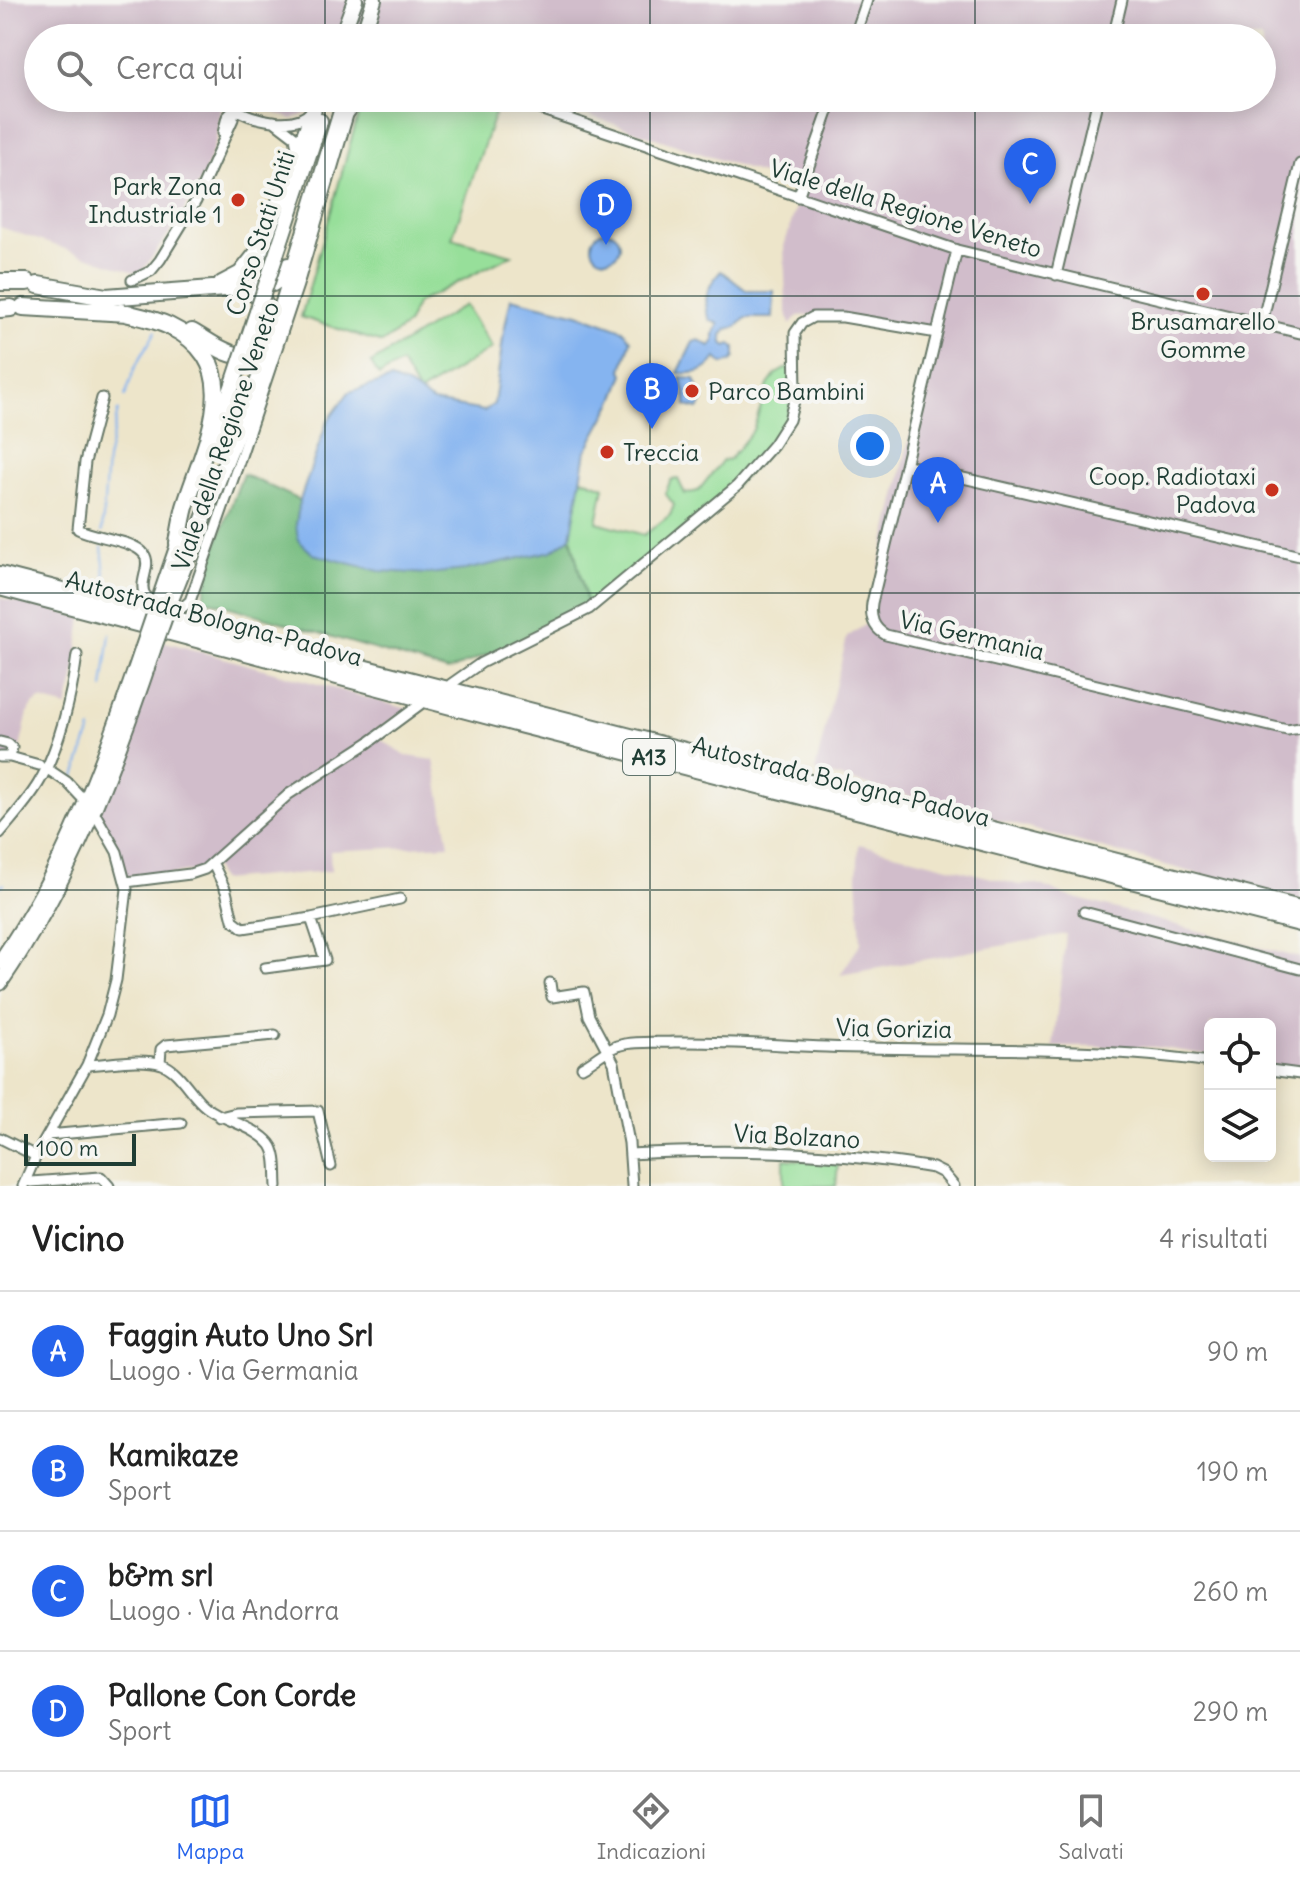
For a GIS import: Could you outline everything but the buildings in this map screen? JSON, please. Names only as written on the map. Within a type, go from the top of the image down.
[{"type":"highway","points":[[193,291],[231,281],[272,244]]},
{"type":"highway","points":[[0,282],[32,283],[106,297],[233,287],[251,291],[260,297],[268,309],[268,331],[255,349],[234,355],[220,351],[196,333],[171,322],[121,312],[11,308]]},
{"type":"highway","points":[[121,312],[167,325],[189,338],[205,357],[214,380],[216,416],[185,509],[178,543]]},
{"type":"highway","name":"A13","points":[[0,568],[131,600],[240,636]]},
{"type":"highway","name":"Autostrada Bologna-Padova","points":[[0,575],[1300,909]]},
{"type":"highway","name":"Autostrada Bologna-Padova","points":[[0,587],[523,725],[1300,923]]},
{"type":"main road","points":[[347,24],[355,0]]},
{"type":"main road","points":[[366,24],[374,0]]},
{"type":"main road","points":[[368,19],[369,24]]},
{"type":"main road","points":[[315,112],[297,158],[272,244],[255,265],[261,281],[273,284],[283,277],[339,112]]},
{"type":"main road","name":"Corso Stati Uniti","points":[[166,599],[178,543],[234,381],[272,244],[316,112]]},
{"type":"main road","name":"Corso Stati Uniti","points":[[179,575],[229,459],[264,365],[293,278],[340,112]]},
{"type":"main road","points":[[0,983],[48,908],[90,808],[268,331],[302,221]]},
{"type":"main road","points":[[0,962],[39,902],[90,808]]},
{"type":"street","points":[[859,24],[867,0]]},
{"type":"street","points":[[1116,24],[1122,0]]},
{"type":"street","points":[[132,280],[151,271],[160,260],[196,201],[235,112]]},
{"type":"street","points":[[256,112],[295,137],[297,158]]},
{"type":"street","points":[[268,118],[299,121],[310,112]]},
{"type":"street","name":"Viale della Regione Veneto","points":[[102,398],[85,462],[78,529],[143,552],[146,558],[141,588],[143,594],[150,599],[183,607],[190,601],[239,462],[298,285],[350,112]]},
{"type":"street","name":"Viale della Regione Veneto","points":[[548,112],[957,250],[1300,333]]},
{"type":"street","points":[[798,197],[828,112]]},
{"type":"street","points":[[1056,275],[1095,112]]},
{"type":"street","points":[[1262,323],[1300,164]]},
{"type":"street","name":"Via Germania","points":[[957,250],[872,603],[873,624],[882,633],[1287,730],[1300,728]]},
{"type":"street","points":[[451,684],[481,663],[589,609],[737,486],[773,445],[789,420],[796,393],[795,333],[802,323],[813,317],[843,317],[937,333]]},
{"type":"street","points":[[907,465],[1300,556]]},
{"type":"street","points":[[0,833],[37,786],[67,708],[77,655]]},
{"type":"street","points":[[126,882],[190,874],[213,864],[289,794],[368,743],[422,703]]},
{"type":"street","points":[[0,742],[12,748],[5,757],[43,766],[67,782],[90,808],[113,842],[126,882],[125,922],[107,1015],[87,1065],[24,1183]]},
{"type":"street","points":[[213,864],[226,891],[231,915],[239,926],[247,928],[400,899]]},
{"type":"street","points":[[1084,912],[1300,969]]},
{"type":"street","points":[[265,968],[325,960],[311,918]]},
{"type":"street","points":[[550,983],[552,997],[584,992],[589,1016],[600,1040],[608,1049],[619,1083],[632,1186]]},
{"type":"street","points":[[160,1063],[161,1049],[166,1045],[275,1035]]},
{"type":"street","name":"Via Gorizia","points":[[582,1067],[608,1049],[626,1044],[750,1042],[854,1048],[1153,1054],[1204,1061]]},
{"type":"street","points":[[87,1065],[160,1063],[177,1074],[198,1100],[220,1117],[254,1132],[271,1145],[276,1161],[277,1186]]},
{"type":"street","points":[[1276,1071],[1300,1074]]},
{"type":"street","points":[[220,1117],[236,1113],[318,1111],[331,1166]]},
{"type":"street","points":[[48,1135],[181,1123]]},
{"type":"street","points":[[0,1138],[36,1156]]},
{"type":"street","name":"Via Bolzano","points":[[630,1154],[709,1152],[835,1156],[933,1168],[943,1173],[954,1186]]},
{"type":"street","points":[[24,1183],[101,1177],[109,1186]]},
{"type":"shaded area","points":[[0,0],[1300,0],[1300,901],[815,771],[847,637],[866,624],[934,333],[812,315],[798,316],[790,325],[786,307],[784,246],[802,188],[579,112],[1276,112],[1276,24],[24,24],[24,112],[220,112],[216,140],[205,172],[179,219],[140,274],[0,227]]},
{"type":"shaded area","points":[[272,112],[307,112],[292,119]]},
{"type":"shaded area","points":[[0,598],[82,617],[67,707],[41,700],[34,704],[28,713],[17,761],[0,757]]},
{"type":"shaded area","points":[[162,641],[408,709],[372,734],[407,756],[434,760],[449,845],[330,851],[331,871],[220,880],[213,864],[205,869],[126,882],[97,817],[119,765]]},
{"type":"shaded area","points":[[859,844],[1019,885],[1038,884],[1064,895],[1300,958],[1300,1069],[1276,1066],[1276,1018],[1204,1018],[1204,1054],[1155,1047],[1053,1047],[1066,934],[840,975],[861,943],[857,876]]},
{"type":"green space","points":[[359,112],[495,112],[452,238],[512,255],[417,303],[407,325],[382,343],[301,317]]},
{"type":"green space","points":[[465,305],[492,348],[419,393],[401,363],[379,376],[371,363]]},
{"type":"green space","points":[[792,365],[793,393],[787,419],[774,447],[736,485],[588,608],[571,537],[581,478],[604,487],[597,522],[644,535],[670,515],[674,505],[665,493],[671,480],[678,479],[685,494],[698,491],[753,430],[768,385],[776,374]]},
{"type":"green space","points":[[243,474],[300,500],[296,524],[552,551],[571,537],[588,608],[551,628],[448,671],[203,599],[218,540]]},
{"type":"green space","points":[[784,1159],[838,1163],[836,1186],[784,1186]]},
{"type":"water","points":[[606,231],[616,235],[620,245],[616,255],[606,259],[596,255],[592,245],[596,235]]},
{"type":"water","points":[[721,271],[747,291],[774,291],[773,318],[746,318],[736,327],[727,329],[722,335],[723,343],[735,348],[732,361],[723,364],[716,358],[700,372],[678,373],[693,342],[699,340],[710,346],[714,342],[719,324],[710,320],[706,300],[712,282]]},
{"type":"water","points":[[511,298],[578,314],[623,330],[631,340],[622,370],[624,374],[614,400],[586,451],[571,537],[552,551],[465,570],[428,574],[379,571],[313,554],[298,540],[296,524],[300,500],[327,422],[349,392],[391,379],[409,386],[433,402],[484,411],[494,404]]},
{"type":"water","name":"Parco Bambini","points":[[680,378],[695,379],[703,401],[698,409],[686,406]]},
{"type":"waterway","points":[[125,396],[135,367],[156,331]]},
{"type":"waterway","points":[[102,532],[107,460],[118,411]]},
{"type":"waterway","points":[[102,547],[107,592]]},
{"type":"waterway","points":[[103,688],[110,633]]},
{"type":"waterway","points":[[74,779],[91,730]]},
{"type":"waterway","points":[[0,886],[4,884]]},
{"type":"place","name":"Park Zona Industriale 1","points":[[238,200]]},
{"type":"place","name":"b&m srl","points":[[1030,204]]},
{"type":"place","name":"Pallone Con Corde","points":[[606,245]]},
{"type":"place","name":"Brusamarello Gomme","points":[[1203,294]]},
{"type":"place","name":"Parco Bambini","points":[[692,391]]},
{"type":"place","name":"Kamikaze","points":[[652,429]]},
{"type":"place","name":"Treccia","points":[[607,452]]},
{"type":"place","name":"Coop. Radiotaxi Padova","points":[[1272,490]]},
{"type":"place","name":"Faggin Auto Uno Srl","points":[[938,523]]}]
